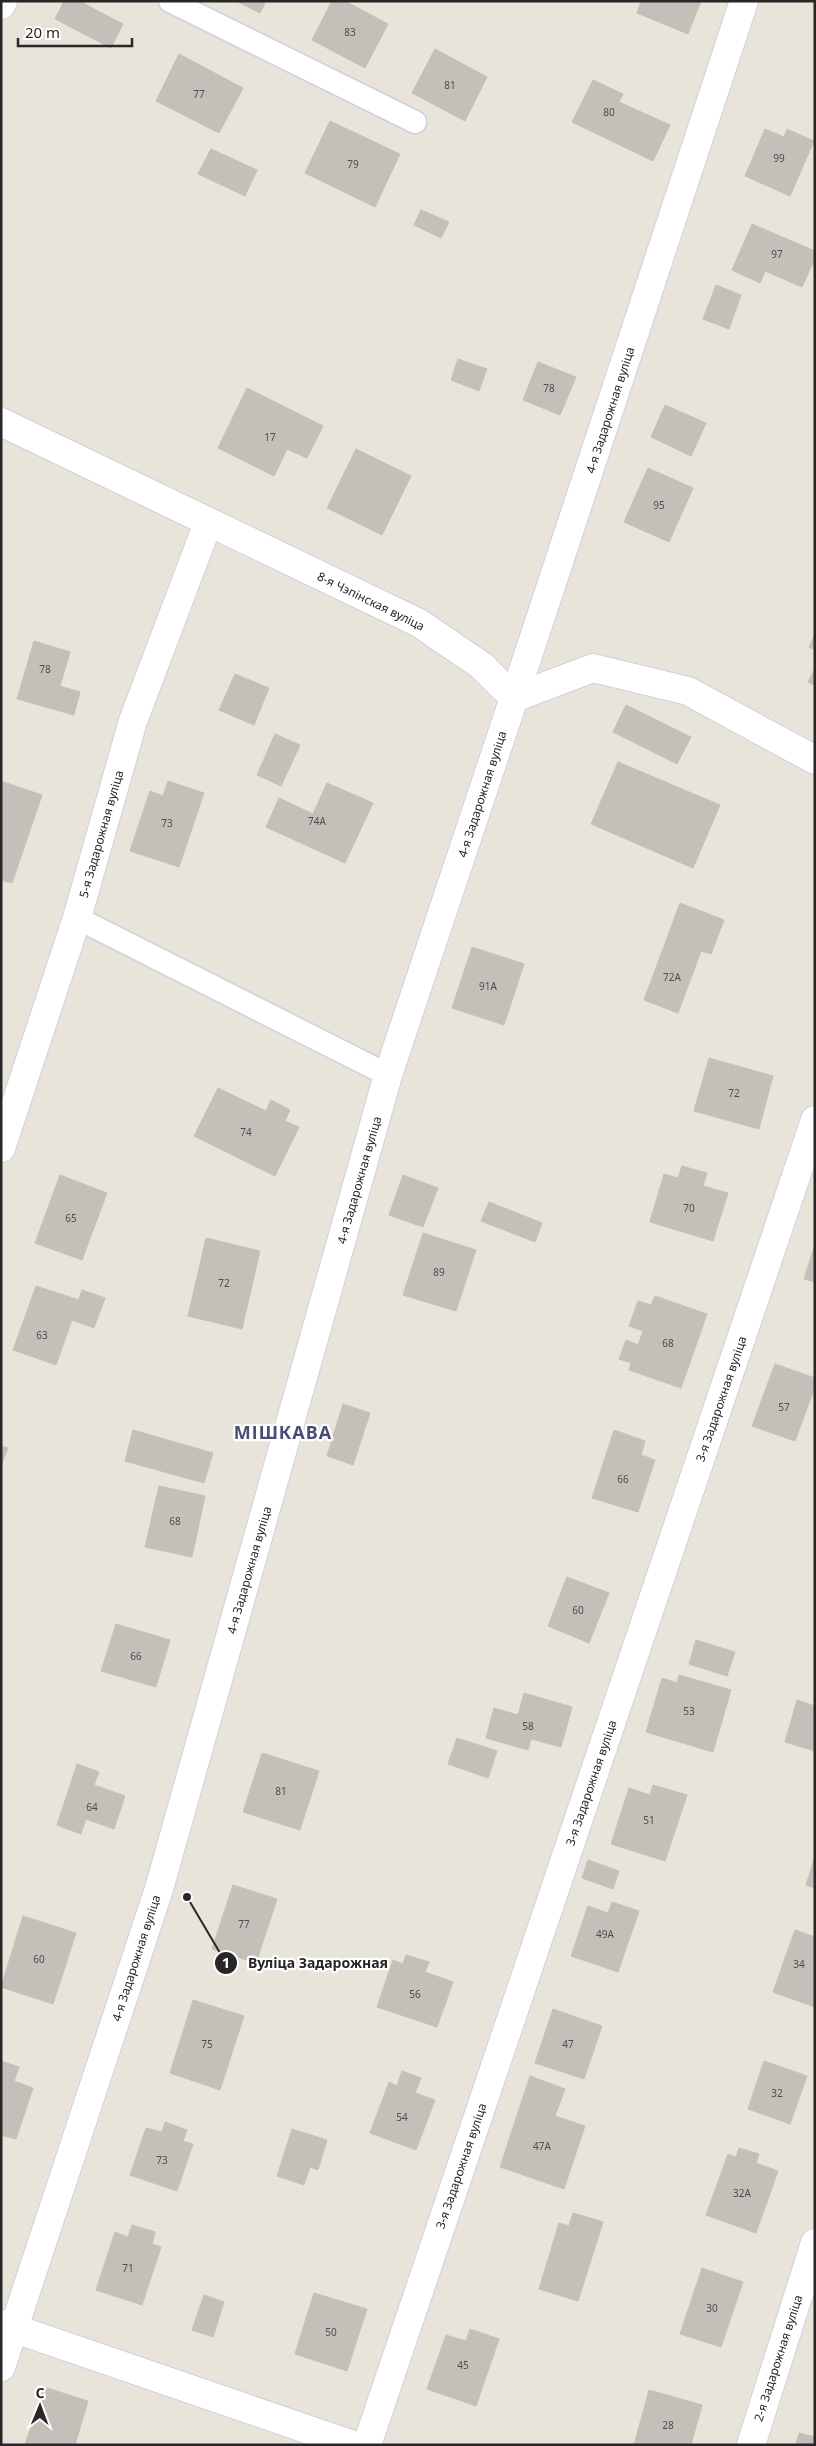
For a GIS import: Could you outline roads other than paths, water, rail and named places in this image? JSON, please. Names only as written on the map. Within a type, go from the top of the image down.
[{"type":"street","points":[[1,5],[3,1]]},
{"type":"street","name":"4-я Задарожная вуліца","points":[[1,2367],[8,2326],[159,1889],[388,1075],[744,1]]},
{"type":"street","name":"8-я Чэпінская вуліца","points":[[1,422],[208,523],[420,623],[482,666],[514,698]]},
{"type":"street","name":"5-я Задарожная вуліца","points":[[1,1148],[77,918],[133,721],[208,523]]},
{"type":"street","points":[[514,698],[593,668],[688,691],[815,760]]},
{"type":"street","name":"3-я Задарожная вуліца","points":[[367,2445],[815,1120]]},
{"type":"street","name":"2-я Задарожная вуліца","points":[[751,2445],[815,2243]]},
{"type":"street","points":[[8,2326],[353,2445]]},
{"type":"lane","points":[[170,1],[415,122]]},
{"type":"lane","points":[[77,918],[388,1075]]},
{"type":"place","name":"Вуліца Задарожная","points":[[187,1897]]},
{"type":"district","name":"МІШКАВА","points":[[283,1432]]}]
